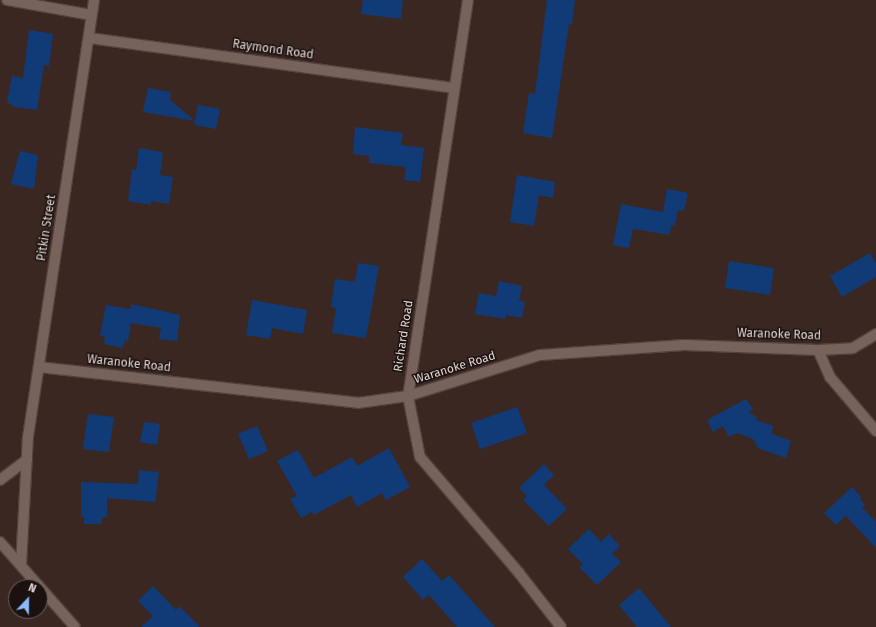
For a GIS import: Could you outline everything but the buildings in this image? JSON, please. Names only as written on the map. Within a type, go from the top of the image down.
[{"type":"street","points":[[7,0],[91,15]]},
{"type":"street","name":"Pitkin Street","points":[[21,565],[27,460],[39,367],[94,0]]},
{"type":"street","name":"Richard Road","points":[[468,0],[408,396],[420,457],[519,573],[561,627]]},
{"type":"street","name":"Raymond Road","points":[[89,38],[454,88]]},
{"type":"street","name":"Waranoke Road","points":[[39,367],[358,403],[408,396],[540,355],[684,345],[818,350],[853,348],[876,334]]},
{"type":"street","points":[[818,350],[830,377],[876,431]]},
{"type":"street","points":[[0,480],[27,460]]},
{"type":"street","points":[[0,542],[76,627]]}]
